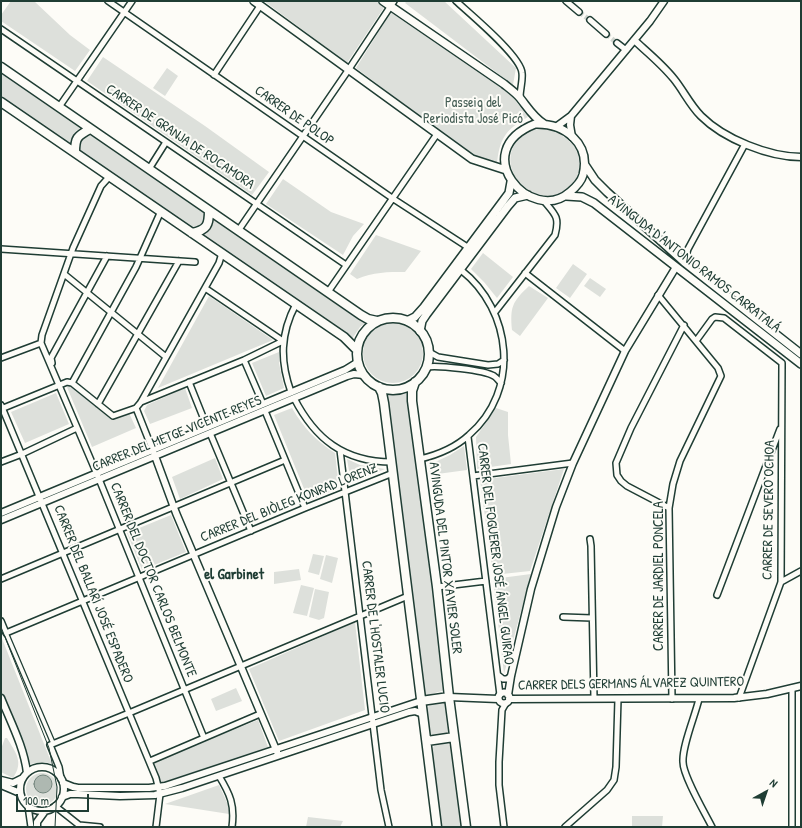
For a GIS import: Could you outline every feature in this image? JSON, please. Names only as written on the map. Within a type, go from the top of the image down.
[{"type":"main road","points":[[254,1],[472,159],[506,170]]},
{"type":"main road","points":[[383,1],[392,3],[504,84],[520,97],[529,111],[537,120],[544,124]]},
{"type":"main road","points":[[1,68],[368,319],[377,321]]},
{"type":"main road","points":[[1,102],[344,337],[357,350]]},
{"type":"main road","points":[[535,124],[556,126],[578,143],[585,165],[582,177],[576,187],[566,196],[555,200],[544,201],[522,192],[511,182],[506,170],[505,155],[508,144],[515,135],[523,129],[535,124]]},
{"type":"main road","points":[[75,152],[75,143],[78,137],[90,129]]},
{"type":"main road","name":"AVINGUDA D'ANTONIO RAMOS CARRATALÁ","points":[[585,165],[595,180],[607,192],[684,262],[801,354]]},
{"type":"main road","points":[[407,321],[424,308],[469,248],[509,193],[511,182]]},
{"type":"main road","points":[[420,331],[422,321],[426,315],[515,198],[528,195]]},
{"type":"main road","name":"AVINGUDA D'ANTONIO RAMOS CARRATALÁ","points":[[566,196],[582,197],[594,203],[801,364]]},
{"type":"main road","points":[[192,233],[205,228],[209,220],[209,211]]},
{"type":"main road","points":[[389,318],[407,321],[420,331],[426,341],[429,352],[426,367],[420,377],[409,386],[396,390],[379,387],[370,382],[364,375],[358,362],[357,350],[362,335],[368,327],[377,321],[389,318]]},
{"type":"main road","name":"AVINGUDA DEL PINTOR XAVIER SOLER","points":[[415,382],[412,396],[466,827]]},
{"type":"main road","points":[[379,387],[384,403],[392,462],[437,827]]},
{"type":"main road","name":"CARRER DELS GERMANS ÁLVAREZ QUINTERO","points":[[421,701],[449,697]]},
{"type":"main road","points":[[427,741],[454,737]]},
{"type":"street","name":"CARRER DE POLOP","points":[[108,1],[392,198],[469,248]]},
{"type":"street","points":[[59,108],[132,1]]},
{"type":"street","points":[[456,1],[510,52],[519,63],[522,73],[520,97]]},
{"type":"street","points":[[566,1],[579,12]]},
{"type":"street","points":[[556,126],[571,116],[626,50],[664,1]]},
{"type":"street","points":[[238,231],[349,70],[392,3]]},
{"type":"street","points":[[214,75],[260,6]]},
{"type":"street","points":[[590,20],[606,34]]},
{"type":"street","name":"CARRER DE GRANJA DE ROCAMORA","points":[[1,29],[346,265]]},
{"type":"street","points":[[634,40],[673,78],[700,116],[720,130],[745,144],[770,154],[801,157]]},
{"type":"street","points":[[617,43],[626,50]]},
{"type":"street","points":[[571,116],[570,125],[572,137]]},
{"type":"street","points":[[328,292],[437,134]]},
{"type":"street","points":[[149,169],[166,142]]},
{"type":"street","points":[[684,262],[688,249],[745,144]]},
{"type":"street","points":[[1,358],[41,343],[42,335],[71,254],[105,180],[110,176]]},
{"type":"street","points":[[495,312],[555,235],[558,224],[553,211],[544,201]]},
{"type":"street","points":[[72,383],[140,258],[161,211]]},
{"type":"street","points":[[1,249],[132,259],[140,258],[195,262]]},
{"type":"street","points":[[1,408],[67,382],[72,383],[113,416],[136,408],[141,402],[219,263],[222,253]]},
{"type":"street","points":[[52,366],[51,358],[107,256]]},
{"type":"street","points":[[98,404],[178,260]]},
{"type":"street","points":[[504,827],[498,762],[502,710],[538,564],[556,506],[573,463],[625,351],[676,267]]},
{"type":"street","points":[[420,459],[445,451],[468,437],[483,421],[494,404],[501,383],[504,360],[502,335],[495,312],[480,288],[461,270]]},
{"type":"street","points":[[525,273],[625,351]]},
{"type":"street","points":[[64,274],[166,357]]},
{"type":"street","points":[[205,288],[283,342]]},
{"type":"street","name":"CARRER DE JARDIEL PONCELA","points":[[658,295],[718,368],[721,376],[680,461],[673,484],[669,508],[672,698]]},
{"type":"street","points":[[296,304],[286,328],[283,342],[284,367],[293,395],[302,414],[312,428],[325,440],[340,450],[365,459],[378,462],[392,462]]},
{"type":"street","name":"AVINGUDA D'ANTONIO RAMOS CARRATALÁ","points":[[696,341],[712,319],[715,317],[724,318],[782,363]]},
{"type":"street","points":[[669,508],[627,486],[621,481],[617,476],[616,463],[631,428],[684,325]]},
{"type":"street","points":[[141,402],[244,360],[283,342]]},
{"type":"street","name":"CARRER DEL DOCTOR CARLOS BELMONTE","points":[[41,343],[78,428],[204,738]]},
{"type":"street","points":[[429,352],[438,357],[488,365],[498,364],[504,360]]},
{"type":"street","points":[[244,360],[306,508]]},
{"type":"street","name":"CARRER DEL METGE VICENTE REYES","points":[[1,513],[99,479],[207,427],[293,395],[345,370],[358,362]]},
{"type":"street","name":"CARRER DE SEVERO OCHOA","points":[[740,698],[781,582],[782,363]]},
{"type":"street","points":[[426,367],[433,366],[487,374],[496,377],[501,383]]},
{"type":"street","name":"CARRER DEL METGE VICENTE REYES","points":[[293,395],[354,374],[364,375]]},
{"type":"street","points":[[189,382],[207,427]]},
{"type":"street","name":"CARRER DEL METGE VICENTE REYES","points":[[1,520],[96,473],[210,433],[264,407]]},
{"type":"street","name":"CARRER DEL BALLARÍ JOSÉ ESPADERO","points":[[1,408],[41,499],[150,761],[159,790]]},
{"type":"street","points":[[136,408],[174,507],[260,714],[279,755]]},
{"type":"street","points":[[717,595],[781,426]]},
{"type":"street","points":[[1,462],[78,428]]},
{"type":"street","points":[[210,433],[251,530]]},
{"type":"street","name":"CARRER DEL FOGUERER JOSÉ ÁNGEL GUIRAO","points":[[468,437],[498,675],[504,697]]},
{"type":"street","name":"CARRER DE L'HOSTALER LUCIO","points":[[340,450],[381,790],[389,827]]},
{"type":"street","points":[[1,579],[285,460]]},
{"type":"street","points":[[473,476],[573,463]]},
{"type":"street","name":"CARRER DEL BIÒLEG KONRAD LORENZ","points":[[138,577],[393,473]]},
{"type":"street","points":[[590,539],[594,698]]},
{"type":"street","points":[[781,582],[801,571]]},
{"type":"street","points":[[6,633],[138,577]]},
{"type":"street","points":[[437,587],[486,581]]},
{"type":"street","points":[[51,744],[129,713],[408,596]]},
{"type":"street","points":[[563,617],[592,618]]},
{"type":"street","points":[[1,621],[51,744],[59,767],[64,790],[62,797],[55,806],[45,811],[37,822],[37,827]]},
{"type":"street","name":"CARRER DEL FOGUERER JOSÉ ÁNGEL GUIRAO","points":[[498,675],[502,679],[507,679],[511,676]]},
{"type":"street","name":"CARRER DELS GERMANS ÁLVAREZ QUINTERO","points":[[449,697],[618,699],[740,698],[767,694],[801,686]]},
{"type":"street","points":[[792,688],[792,827]]},
{"type":"street","points":[[1,698],[3,709],[26,762],[25,776],[20,788],[23,800],[33,809],[45,811]]},
{"type":"street","points":[[565,827],[607,790],[614,780],[616,767],[618,699]]},
{"type":"street","points":[[699,699],[685,750],[683,762],[684,772],[712,827]]},
{"type":"street","points":[[62,797],[70,794],[120,796],[159,790],[219,776],[373,721],[421,701]]},
{"type":"street","points":[[1,780],[13,782],[36,768],[46,768],[54,771],[62,781],[78,788],[149,788],[159,790],[275,749],[409,712],[415,711],[423,714]]},
{"type":"street","points":[[150,761],[260,714]]},
{"type":"street","points":[[219,776],[226,787],[233,807],[232,827]]},
{"type":"street","points":[[1,785],[20,792]]},
{"type":"street","points":[[156,827],[159,790]]},
{"type":"street","points":[[28,806],[31,827]]},
{"type":"street","points":[[55,806],[79,825],[100,827]]},
{"type":"green space","points":[[11,1],[34,1],[70,35],[90,50],[75,71],[1,21],[1,15]]},
{"type":"green space","points":[[264,1],[378,1],[385,6],[347,63]]},
{"type":"green space","points":[[407,1],[444,1],[516,68],[513,85],[405,3]]},
{"type":"green space","name":"Passeig del Periodista José Picó","points":[[391,12],[404,18],[508,91],[528,117],[520,121],[505,136],[500,148],[497,165],[471,155],[356,68]]},
{"type":"green space","points":[[103,57],[205,126],[269,172],[252,195],[87,81]]},
{"type":"green space","points":[[167,68],[178,76],[165,96],[153,88]]},
{"type":"green space","points":[[1,72],[81,128],[76,131],[69,144],[1,97]]},
{"type":"green space","points":[[545,128],[558,133],[569,141],[577,151],[579,158],[577,177],[570,187],[559,194],[547,196],[535,193],[524,187],[516,178],[511,167],[511,154],[516,142],[525,133],[536,129]]},
{"type":"green space","points":[[88,135],[94,136],[203,211],[203,224],[198,228],[191,228],[81,153],[78,144]]},
{"type":"green space","points":[[283,179],[331,212],[364,224],[353,236],[343,255],[266,204]]},
{"type":"green space","points":[[213,218],[365,323],[360,327],[352,339],[201,235],[210,227]]},
{"type":"green space","points":[[376,235],[421,251],[405,272],[387,272],[357,279],[350,274]]},
{"type":"green space","points":[[483,253],[513,277],[497,298],[471,269]]},
{"type":"green space","points":[[573,264],[587,274],[570,298],[556,288]]},
{"type":"green space","points":[[590,278],[606,289],[600,297],[584,286]]},
{"type":"green space","points":[[529,286],[548,298],[520,336],[512,330],[512,310],[513,305],[519,296]]},
{"type":"green space","points":[[209,296],[273,340],[158,388]]},
{"type":"green space","points":[[387,323],[399,323],[410,328],[418,336],[423,347],[421,365],[410,378],[399,383],[387,383],[376,378],[368,370],[363,359],[363,347],[368,336],[376,328]]},
{"type":"green space","points":[[279,352],[279,363],[284,388],[266,396],[252,363]]},
{"type":"green space","points":[[64,380],[114,419],[129,413],[136,428],[92,447]]},
{"type":"green space","points":[[185,388],[192,408],[150,424],[144,411],[147,405]]},
{"type":"green space","points":[[407,391],[445,690],[425,696],[387,396]]},
{"type":"green space","points":[[56,393],[69,424],[25,443],[11,412]]},
{"type":"green space","points":[[292,408],[310,433],[335,453],[339,488],[309,501],[274,415]]},
{"type":"green space","points":[[496,408],[508,412],[508,435],[511,464],[477,469],[476,437]]},
{"type":"green space","points":[[464,446],[467,470],[430,475],[429,465],[450,455]]},
{"type":"green space","points":[[215,458],[223,479],[180,499],[172,477]]},
{"type":"green space","points":[[347,459],[360,465],[385,469],[351,483]]},
{"type":"green space","points":[[564,469],[530,571],[493,575],[480,480]]},
{"type":"green space","points":[[171,515],[186,552],[142,570],[127,533]]},
{"type":"green space","points":[[313,554],[324,556],[319,575],[308,572]]},
{"type":"green space","points":[[326,555],[338,558],[332,583],[320,579]]},
{"type":"green space","points":[[299,569],[301,580],[274,584],[274,572]]},
{"type":"green space","points":[[531,574],[504,674],[493,579]]},
{"type":"green space","points":[[301,585],[314,588],[307,616],[293,613]]},
{"type":"green space","points":[[315,589],[329,592],[324,618],[319,620],[309,617]]},
{"type":"green space","points":[[355,622],[365,710],[279,741],[249,669]]},
{"type":"green space","points":[[1,636],[52,764],[45,762],[30,764],[1,692]]},
{"type":"green space","points":[[236,688],[242,701],[216,711],[211,699]]},
{"type":"green space","points":[[442,701],[447,704],[450,730],[447,733],[433,735],[429,733],[427,708],[431,704]]},
{"type":"green space","points":[[258,720],[268,747],[161,783],[153,762]]},
{"type":"green space","points":[[5,738],[7,738],[18,758],[18,767],[13,778],[1,772],[1,749]]},
{"type":"green space","points":[[447,743],[452,747],[463,827],[441,827],[431,751],[434,746]]},
{"type":"green space","points":[[39,773],[45,773],[54,777],[58,789],[54,801],[45,805],[39,805],[30,801],[26,792],[26,786],[30,777]]},
{"type":"green space","points":[[219,785],[230,809],[229,814],[165,804]]},
{"type":"green space","points":[[632,816],[663,816],[662,827],[632,827]]},
{"type":"green space","points":[[308,817],[343,821],[340,827],[306,827]]},
{"type":"shaded area","points":[[39,775],[47,775],[52,780],[50,791],[47,793],[39,793],[34,788],[34,780]]},
{"type":"tunnel","points":[[579,12],[590,20]]},
{"type":"tunnel","points":[[606,34],[617,43]]},
{"type":"tram line","points":[[1,627],[49,748],[57,787],[55,827]]},
{"type":"district","name":"el Garbinet","points":[[234,575]]}]
